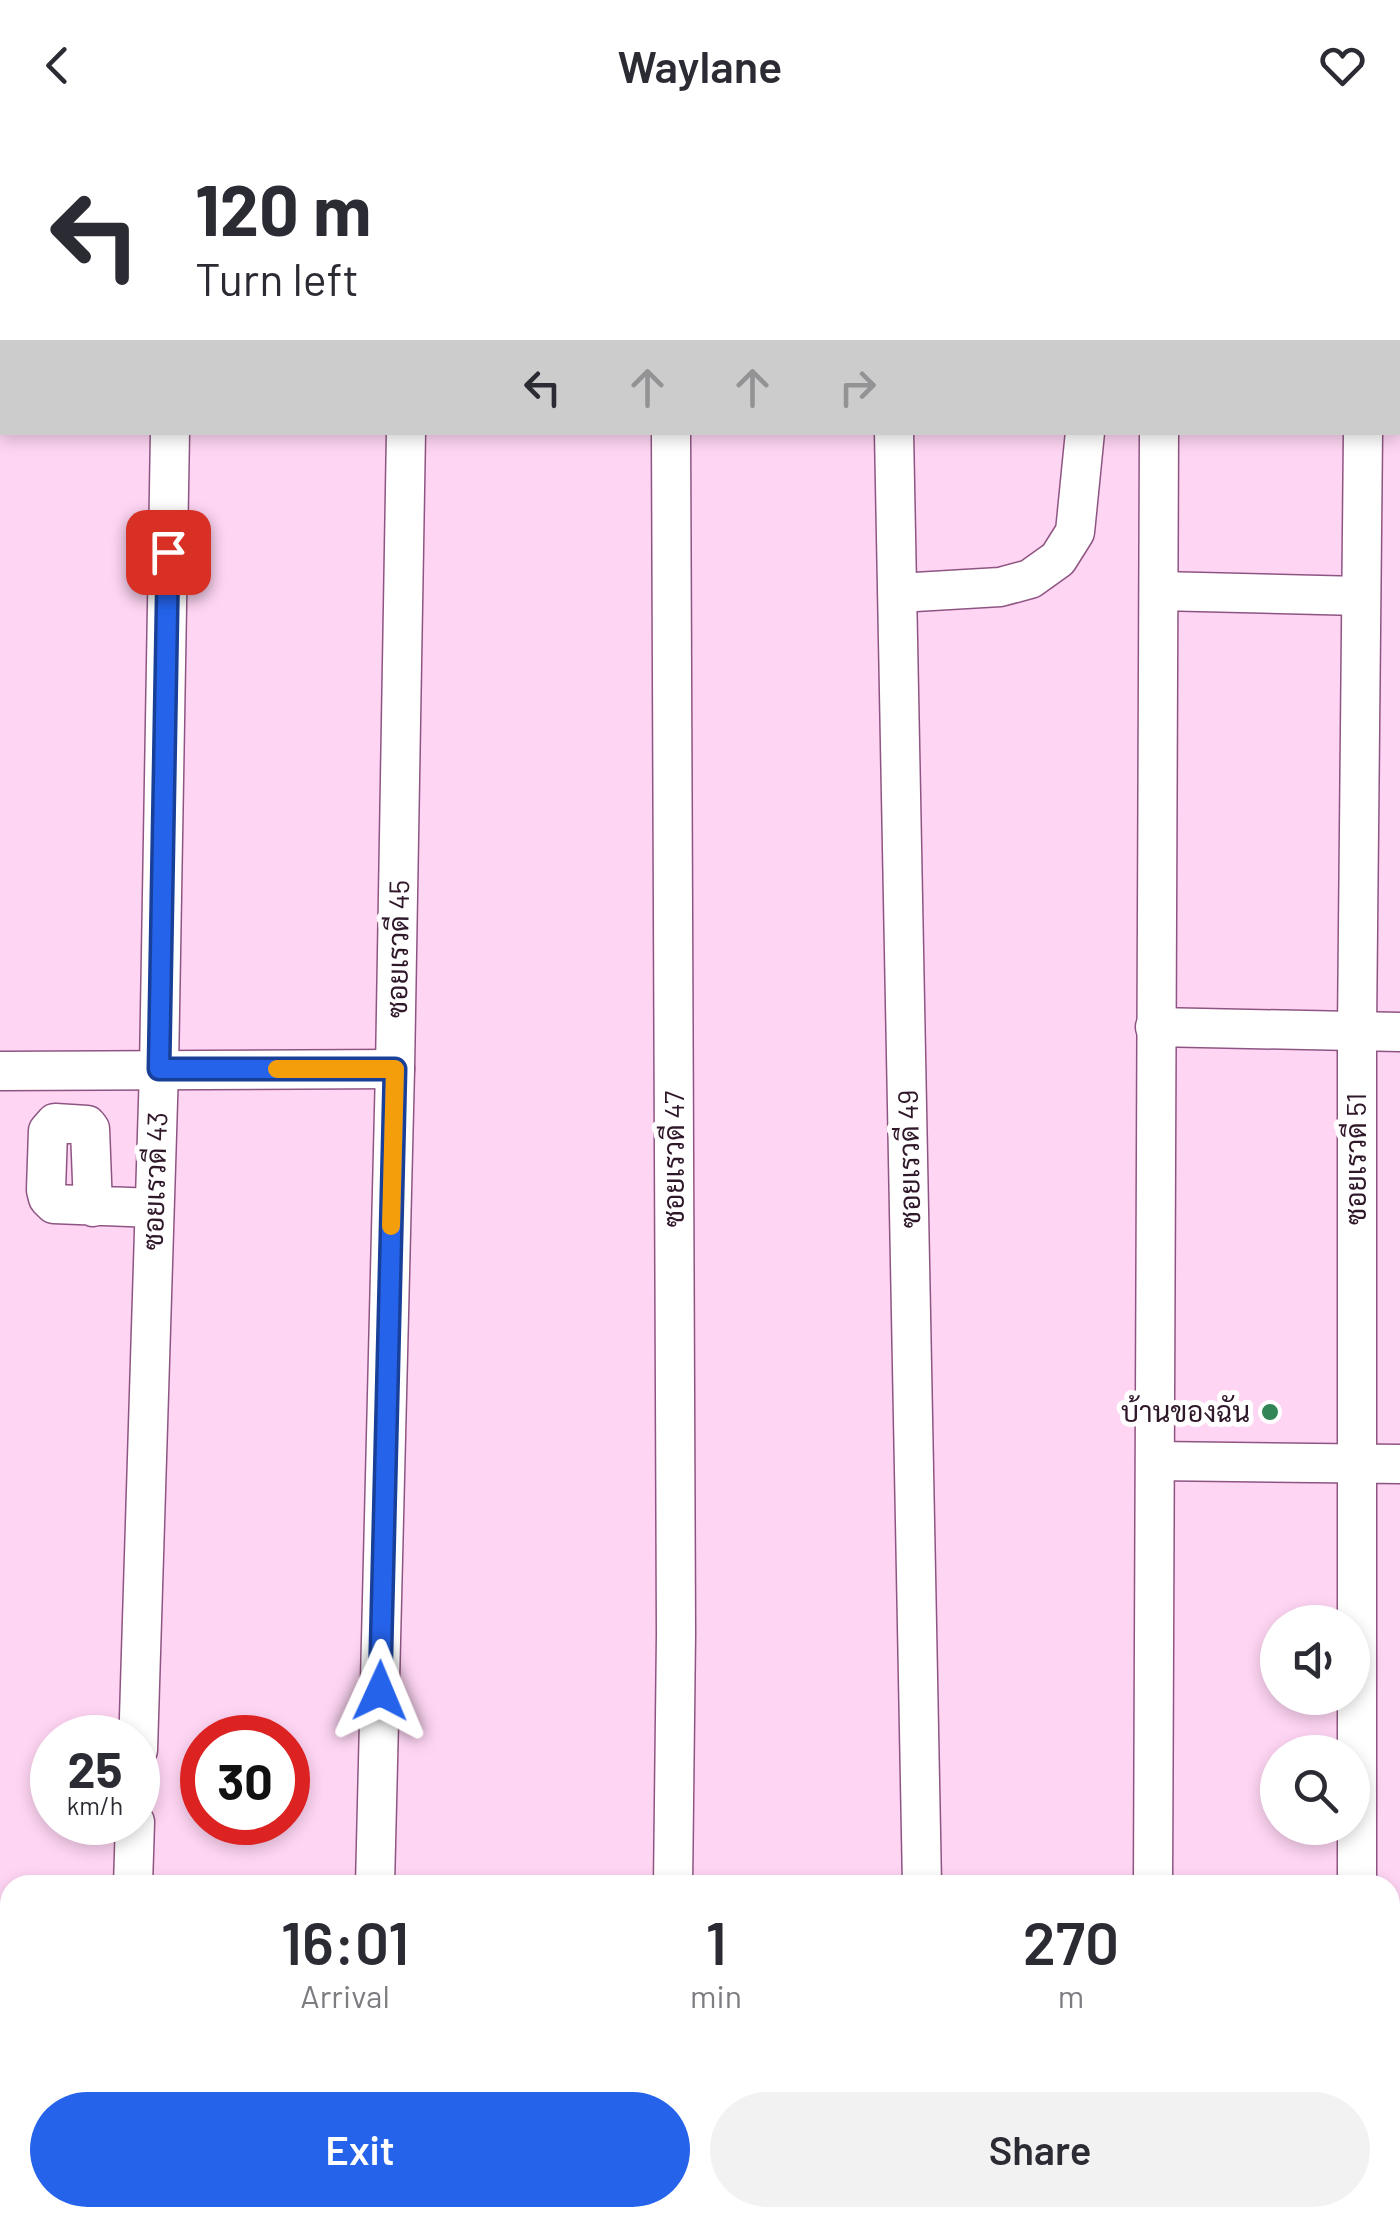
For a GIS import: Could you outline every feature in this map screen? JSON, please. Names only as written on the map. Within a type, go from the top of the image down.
[{"type":"street","name":"ซอยเรวดี 43","points":[[139,1715],[159,1069],[170,435]]},
{"type":"street","name":"ซอยเรวดี 45","points":[[375,1875],[406,435]]},
{"type":"street","name":"ซอยเรวดี 47","points":[[671,435],[676,1634],[673,1875]]},
{"type":"street","name":"ซอยเรวดี 49","points":[[894,435],[922,1875]]},
{"type":"street","points":[[898,593],[1000,587],[1030,579],[1058,559],[1074,532],[1084,435]]},
{"type":"street","points":[[1153,1875],[1159,435]]},
{"type":"street","name":"ซอยเรวดี 51","points":[[1357,1875],[1356,1030],[1363,435]]},
{"type":"street","points":[[1159,591],[1360,596]]},
{"type":"street","points":[[1155,1028],[1400,1032]]},
{"type":"street","points":[[0,1071],[395,1069]]},
{"type":"street","points":[[93,1206],[154,1208]]},
{"type":"street","points":[[1156,1461],[1400,1464]]},
{"type":"street","points":[[133,1875],[134,1845]]},
{"type":"slow traffic","points":[[277,1069],[395,1069],[391,1226]]},
{"type":"place","name":"บ้านของฉัน","points":[[1270,1412]]},
{"type":"route","points":[[168,552],[159,1069],[395,1069],[380,1691]]}]
